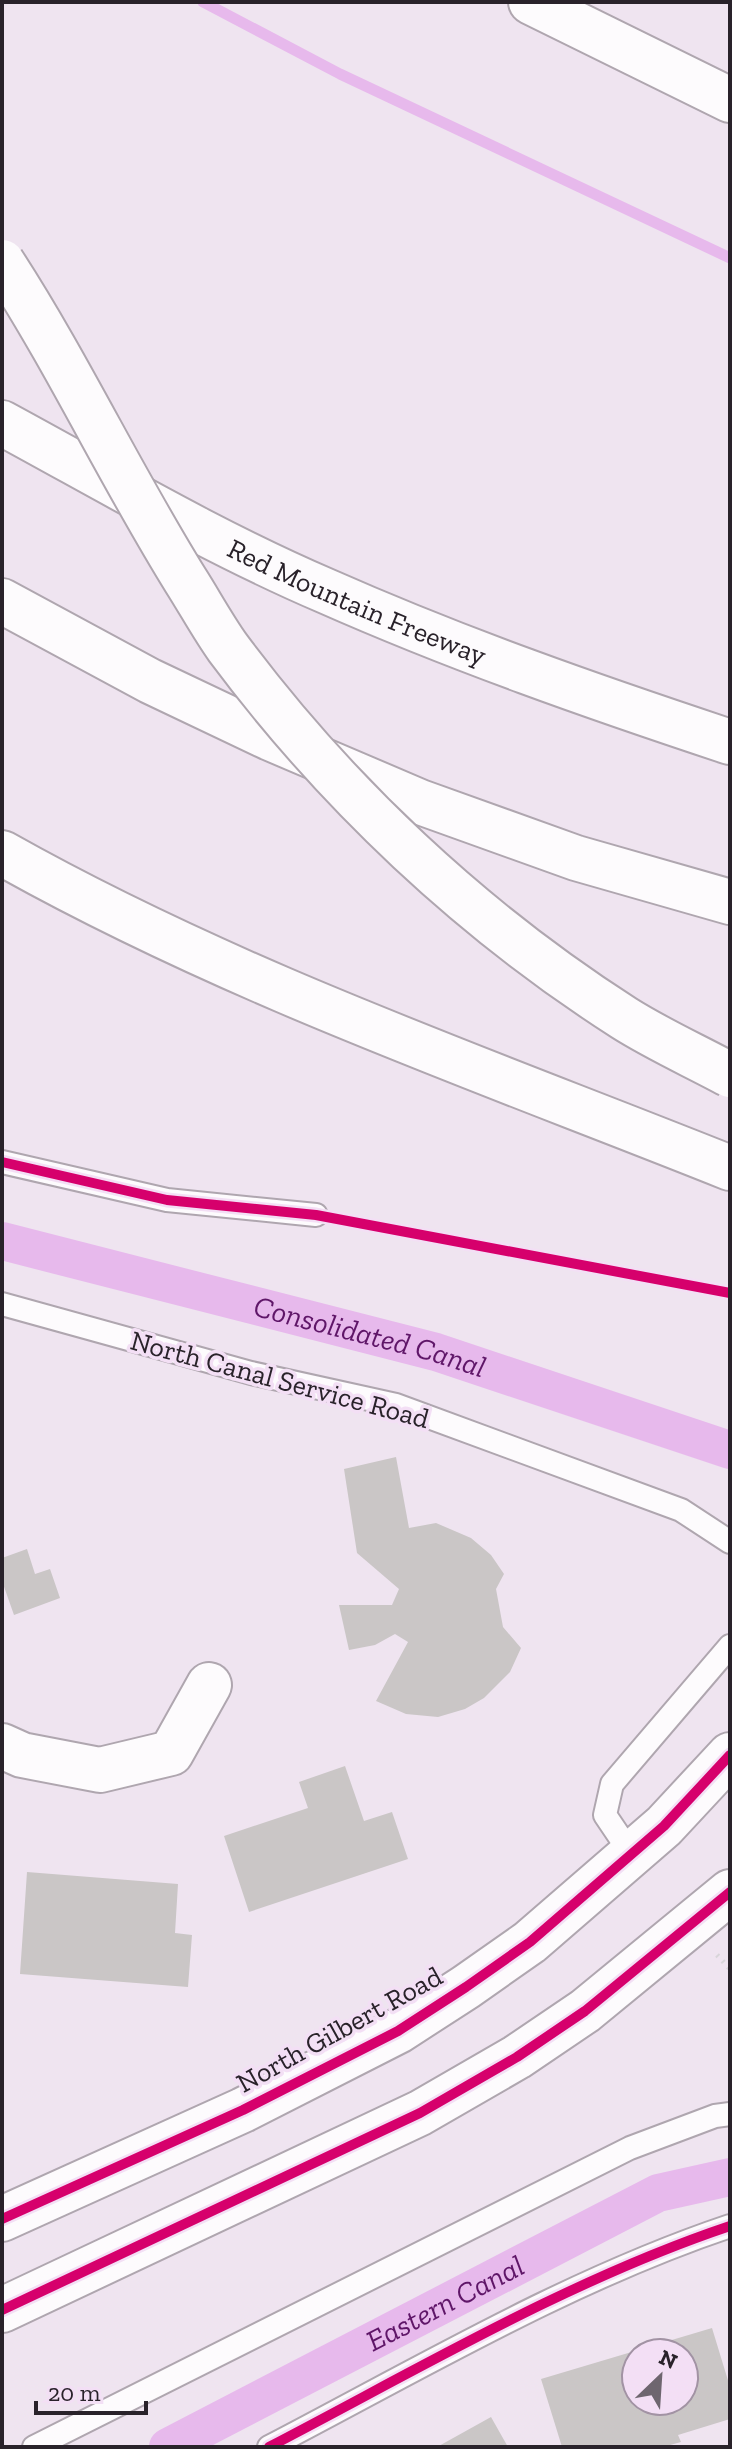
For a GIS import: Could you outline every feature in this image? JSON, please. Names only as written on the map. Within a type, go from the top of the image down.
[{"type":"main road","points":[[531,2],[730,100]]},
{"type":"main road","points":[[2,262],[68,372],[125,478],[227,646],[358,802],[446,884],[538,957],[625,1019],[730,1075]]},
{"type":"main road","name":"Red Mountain Freeway","points":[[2,423],[202,532],[325,591],[632,709],[730,742]]},
{"type":"main road","points":[[2,601],[177,694],[270,738],[420,802],[576,858],[730,902]]},
{"type":"main road","points":[[2,853],[168,938],[337,1013],[730,1168]]},
{"type":"main road","points":[[2,1746],[22,1755],[100,1770],[171,1753],[209,1685]]},
{"type":"main road","name":"North Gilbert Road","points":[[2,2219],[243,2110],[398,2031],[530,1942],[664,1826],[730,1755]]},
{"type":"main road","points":[[2,2310],[420,2113],[517,2057],[585,2011],[730,1892]]},
{"type":"lane","points":[[2,1162],[167,1200],[316,1215]]},
{"type":"lane","name":"North Canal Service Road","points":[[2,1304],[251,1373],[396,1405],[681,1510],[730,1542]]},
{"type":"lane","points":[[632,1855],[605,1815],[612,1784],[730,1646]]},
{"type":"lane","points":[[34,2447],[630,2148],[715,2116],[730,2114]]},
{"type":"lane","points":[[269,2447],[534,2309],[684,2242],[730,2226]]},
{"type":"path","points":[[316,1215],[730,1293]]},
{"type":"building","points":[[396,1457],[409,1528],[436,1523],[471,1538],[491,1555],[504,1574],[496,1589],[503,1627],[521,1648],[510,1672],[484,1698],[465,1709],[438,1717],[406,1714],[376,1701],[408,1642],[395,1634],[375,1645],[349,1650],[339,1605],[392,1605],[399,1589],[357,1553],[344,1469]]},
{"type":"building","points":[[27,1549],[35,1574],[50,1569],[60,1598],[14,1615],[2,1581],[2,1558]]},
{"type":"building","points":[[345,1766],[364,1821],[392,1812],[408,1859],[249,1912],[224,1836],[308,1808],[299,1782]]},
{"type":"building","points":[[27,1872],[178,1884],[175,1933],[192,1935],[188,1987],[20,1974]]},
{"type":"building","points":[[712,2328],[730,2387],[730,2419],[678,2435],[681,2442],[663,2447],[562,2447],[541,2379],[620,2355],[620,2417],[700,2417],[700,2337],[682,2337]]},
{"type":"building","points":[[491,2417],[508,2447],[437,2447]]},
{"type":"waterway","points":[[203,2],[340,74],[730,258]]},
{"type":"waterway","name":"Consolidated Canal","points":[[2,1241],[436,1352],[730,1450]]},
{"type":"waterway","name":"Eastern Canal","points":[[168,2447],[658,2193],[730,2177]]},
{"type":"cycle path","points":[[2,1162],[167,1200],[316,1215],[730,1293]]},
{"type":"cycle path","points":[[2,2219],[243,2110],[398,2031],[530,1942],[664,1826],[730,1755]]},
{"type":"cycle path","points":[[2,2310],[420,2113],[517,2057],[585,2011],[730,1892]]},
{"type":"cycle path","points":[[269,2447],[553,2299],[611,2272],[730,2226]]}]
